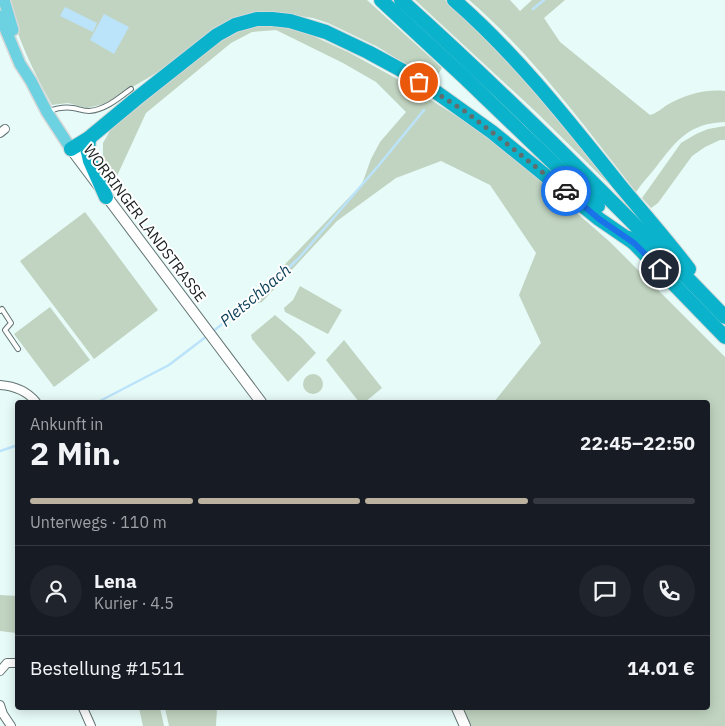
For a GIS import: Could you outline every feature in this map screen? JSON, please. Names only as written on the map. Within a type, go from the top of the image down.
[{"type":"highway","points":[[381,0],[577,186],[725,336]]},
{"type":"highway","points":[[401,0],[532,124],[725,317]]},
{"type":"highway","points":[[454,0],[499,43],[558,108],[645,217],[681,258],[710,301]]},
{"type":"highway","points":[[71,149],[89,138],[217,35],[235,24],[257,19],[290,21],[326,32],[368,52],[436,92],[492,132],[599,219],[634,243]]},
{"type":"highway","points":[[89,138],[88,152],[90,161],[106,197]]},
{"type":"main road","name":"WORRINGER LANDSTRASSE","points":[[4,0],[16,39],[28,66],[31,81]]},
{"type":"main road","name":"WORRINGER LANDSTRASSE","points":[[0,16],[20,64],[47,112],[71,149],[260,400]]},
{"type":"main road","points":[[459,710],[465,726]]},
{"type":"street","points":[[0,385],[17,388],[34,400]]},
{"type":"street","points":[[0,671],[7,663],[15,663]]},
{"type":"street","points":[[0,705],[3,714],[11,726]]},
{"type":"street","points":[[84,710],[92,726]]},
{"type":"street","points":[[2,726],[3,714]]},
{"type":"lane","points":[[47,112],[60,108],[74,108],[82,111],[98,110],[131,88]]},
{"type":"lane","points":[[0,311],[2,309],[12,323],[5,330],[18,349]]},
{"type":"green space","points":[[8,0],[367,0],[442,68],[434,81],[376,46],[328,23],[313,18],[280,13],[261,13],[104,104],[87,108],[68,103],[52,105],[26,54]]},
{"type":"green space","points":[[415,0],[445,0],[459,10],[496,46],[628,203],[536,112]]},
{"type":"green space","points":[[469,0],[510,0],[520,11],[532,0],[565,0],[544,18],[560,42],[650,115],[674,101],[688,96],[702,92],[725,91],[725,122],[702,126],[684,135],[670,149],[636,192],[557,92],[515,44]]},
{"type":"green space","points":[[270,24],[298,29],[350,53],[401,81],[472,126],[508,153],[610,242],[725,357],[725,726],[470,726],[464,710],[710,710],[710,400],[496,400],[541,343],[519,295],[536,253],[490,185],[441,161],[396,178],[337,221],[262,302],[244,307],[362,184],[371,159],[380,142],[406,112],[376,82],[343,63],[276,30],[252,32],[231,43],[146,113],[117,176],[103,165],[103,143],[111,129],[178,72],[223,39],[248,27]]},
{"type":"green space","points":[[725,126],[725,140],[720,140],[705,147],[692,156],[658,203],[651,208],[642,198],[681,143],[708,129]]},
{"type":"green space","points":[[85,212],[158,310],[94,359],[20,261]]},
{"type":"green space","points":[[300,286],[342,310],[328,334],[285,312],[284,308],[293,300]]},
{"type":"green space","points":[[50,307],[90,360],[54,387],[14,334]]},
{"type":"green space","points":[[275,315],[301,337],[316,353],[288,382],[252,339],[251,335]]},
{"type":"green space","points":[[344,340],[382,388],[367,400],[357,400],[326,360]]},
{"type":"green space","points":[[313,374],[320,377],[323,384],[320,391],[313,394],[306,391],[303,384],[306,377]]},
{"type":"green space","points":[[0,595],[15,596],[15,633],[0,631]]},
{"type":"green space","points":[[139,710],[160,710],[164,726],[143,726]]},
{"type":"green space","points":[[165,710],[217,710],[216,726],[169,726]]},
{"type":"water","points":[[65,7],[97,23],[93,32],[60,16]]},
{"type":"water","points":[[104,14],[129,27],[114,54],[90,40]]},
{"type":"waterway","name":"Pletschbach","points":[[533,9],[544,0]]},
{"type":"waterway","name":"Pletschbach","points":[[212,332],[260,295],[299,258],[424,110]]},
{"type":"waterway","name":"Pletschbach","points":[[102,400],[169,365],[207,336]]},
{"type":"waterway","name":"Pletschbach","points":[[0,451],[15,446]]},
{"type":"way so far","points":[[419,82],[466,112],[566,191]]},
{"type":"route","points":[[566,191],[599,219],[634,243],[660,269]]}]
